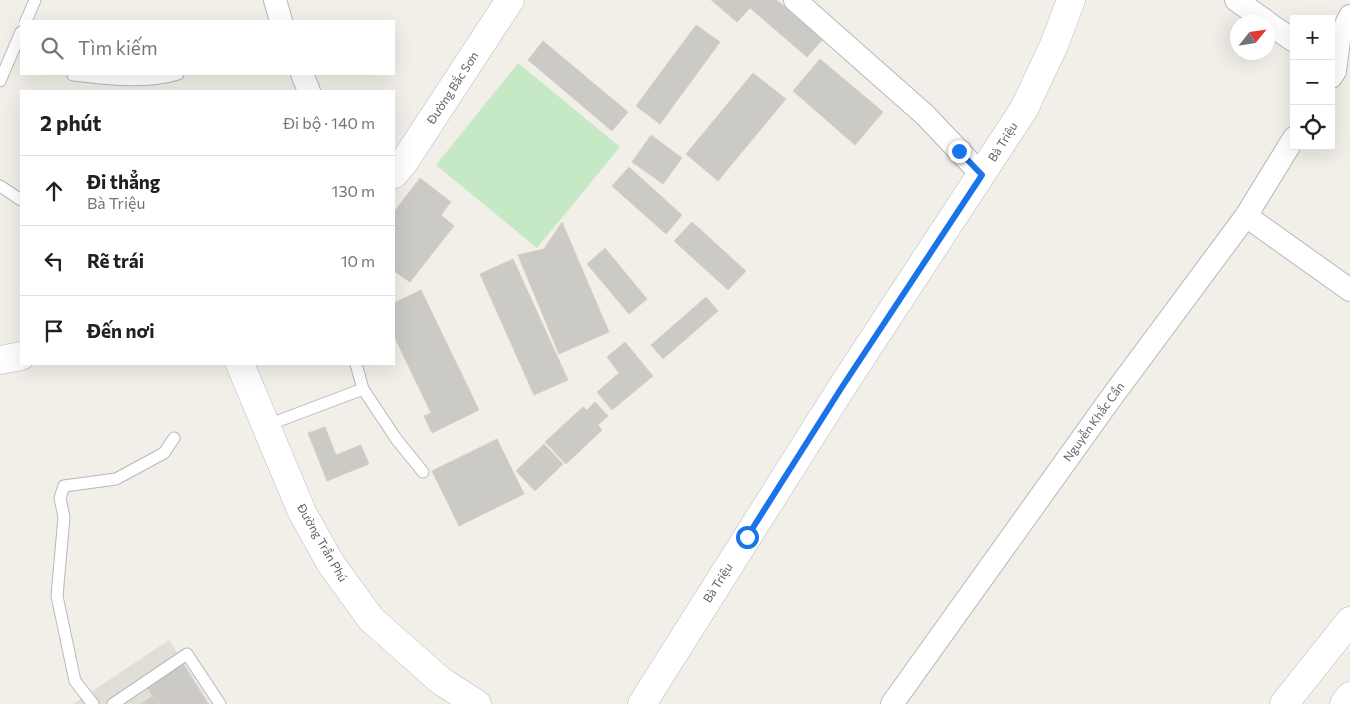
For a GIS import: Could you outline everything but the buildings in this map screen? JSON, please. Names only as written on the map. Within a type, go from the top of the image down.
[{"type":"main road","name":"Đường Bắc Sơn","points":[[395,173],[404,162],[510,0]]},
{"type":"main road","name":"Bà Triệu","points":[[642,704],[842,387],[1024,110],[1072,0]]},
{"type":"main road","points":[[0,360],[20,356]]},
{"type":"main road","name":"Đường Trần Phú","points":[[240,365],[302,512],[331,564],[371,619],[440,681],[477,704]]},
{"type":"main road","points":[[1284,704],[1350,621]]},
{"type":"main road","points":[[1344,704],[1350,696]]},
{"type":"street","points":[[275,0],[281,20]]},
{"type":"street","points":[[795,0],[925,115],[982,175]]},
{"type":"street","points":[[1236,0],[1256,15]]},
{"type":"street","points":[[1337,74],[1339,40],[1350,16]]},
{"type":"street","points":[[1275,28],[1290,38]]},
{"type":"street","points":[[302,75],[309,90]]},
{"type":"street","name":"Nguyễn Khắc Cần","points":[[892,704],[1111,398],[1246,216],[1290,144]]},
{"type":"street","points":[[1246,216],[1350,290]]},
{"type":"lane","points":[[26,20],[35,0]]},
{"type":"lane","points":[[0,81],[20,34]]},
{"type":"lane","points":[[73,76],[94,79],[150,79],[172,75]]},
{"type":"lane","points":[[0,186],[20,199]]},
{"type":"lane","points":[[356,365],[363,389],[397,440],[423,472]]},
{"type":"lane","points":[[265,426],[363,389]]},
{"type":"lane","points":[[93,704],[75,681],[57,596],[64,517],[60,498],[64,486],[116,479],[164,453],[174,438]]},
{"type":"lane","points":[[113,704],[187,654],[220,704]]},
{"type":"shaded area","points":[[169,640],[210,704],[73,704]]},
{"type":"green space","points":[[518,63],[620,147],[537,248],[436,165]]},
{"type":"route","points":[[747,537],[842,387],[982,175],[959,151]]}]
